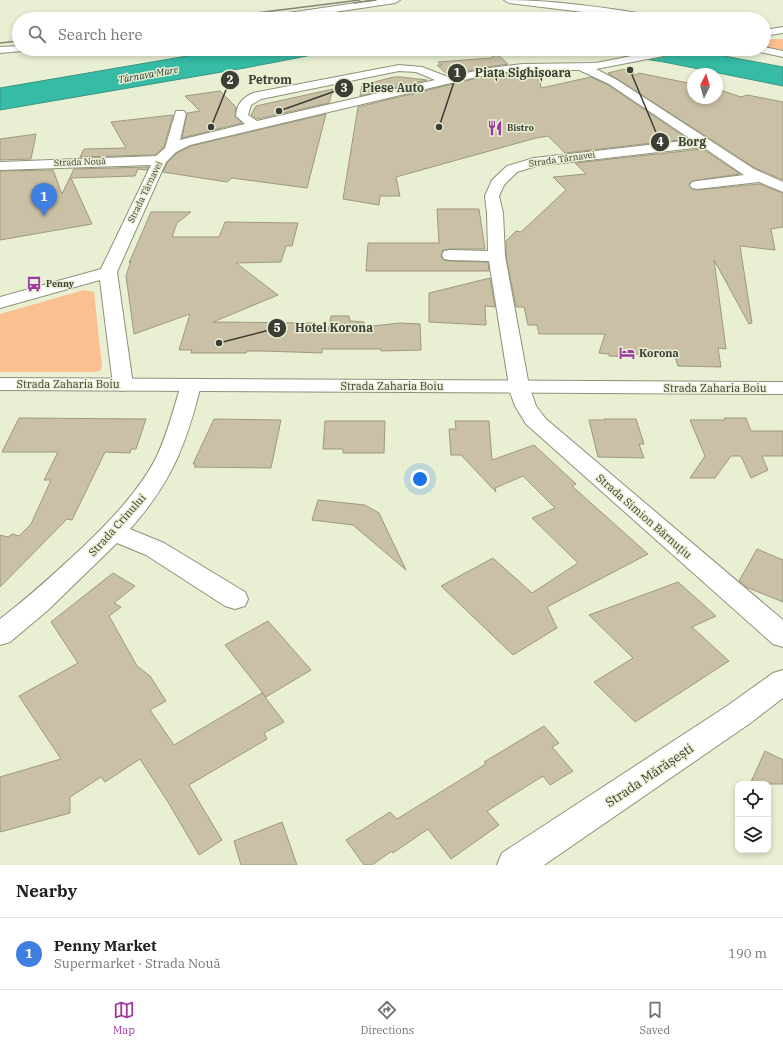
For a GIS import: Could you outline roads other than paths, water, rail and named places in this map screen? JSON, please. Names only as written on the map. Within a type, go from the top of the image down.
[{"type":"main road","points":[[313,12],[395,0]]},
{"type":"main road","points":[[509,0],[612,12]]},
{"type":"main road","points":[[629,4],[643,12]]},
{"type":"main road","points":[[771,32],[781,30]]},
{"type":"main road","points":[[0,50],[12,49]]},
{"type":"main road","points":[[771,52],[783,54]]},
{"type":"main road","name":"Strada Târnavei","points":[[108,272],[160,160],[171,149],[186,142],[445,80],[489,71],[512,68],[596,66],[648,56]]},
{"type":"main road","name":"Strada Târnavei","points":[[582,67],[613,82],[759,178],[783,188]]},
{"type":"main road","points":[[254,126],[242,116],[243,104],[257,96],[399,68],[418,69],[445,80]]},
{"type":"main road","points":[[171,149],[180,114]]},
{"type":"main road","name":"Strada Târnavei","points":[[518,386],[497,256],[495,213],[492,196],[497,183],[512,169],[523,164],[549,159],[706,143]]},
{"type":"main road","name":"Strada Nouă","points":[[0,166],[160,160]]},
{"type":"main road","points":[[697,185],[759,178]]},
{"type":"main road","points":[[450,255],[497,256]]},
{"type":"main road","points":[[0,303],[108,272],[123,385]]},
{"type":"main road","name":"Strada Zaharia Boiu","points":[[0,384],[783,388]]},
{"type":"main road","name":"Strada Crinului","points":[[0,634],[26,614],[71,575],[114,532],[152,484],[166,460],[178,431],[191,385]]},
{"type":"main road","name":"Strada Simion Bărnuțiu","points":[[518,386],[521,400],[526,410],[538,424],[783,636]]},
{"type":"main road","points":[[114,532],[155,549],[235,599]]},
{"type":"main road","name":"Strada Mărășești","points":[[514,865],[738,715],[783,682]]},
{"type":"water","name":"Târnava Mare","points":[[187,56],[307,56],[0,110],[0,88]]},
{"type":"water","points":[[625,56],[724,56],[783,67],[783,86],[723,74],[723,68],[694,68]]},
{"type":"railway","points":[[264,12],[360,0]]},
{"type":"railway","points":[[354,3],[376,0]]},
{"type":"railway","points":[[0,43],[12,42]]},
{"type":"place","name":"Borg","points":[[630,70]]},
{"type":"place","name":"Piese Auto","points":[[279,111]]},
{"type":"place","name":"Petrom","points":[[211,127]]},
{"type":"place","name":"Piața Sighișoara","points":[[439,127]]},
{"type":"place","name":"Bistro","points":[[495,128]]},
{"type":"place","name":"Penny Market","points":[[44,216]]},
{"type":"place","name":"Penny","points":[[34,284]]},
{"type":"place","name":"Hotel Korona","points":[[219,343]]},
{"type":"place","name":"Korona","points":[[627,353]]}]
